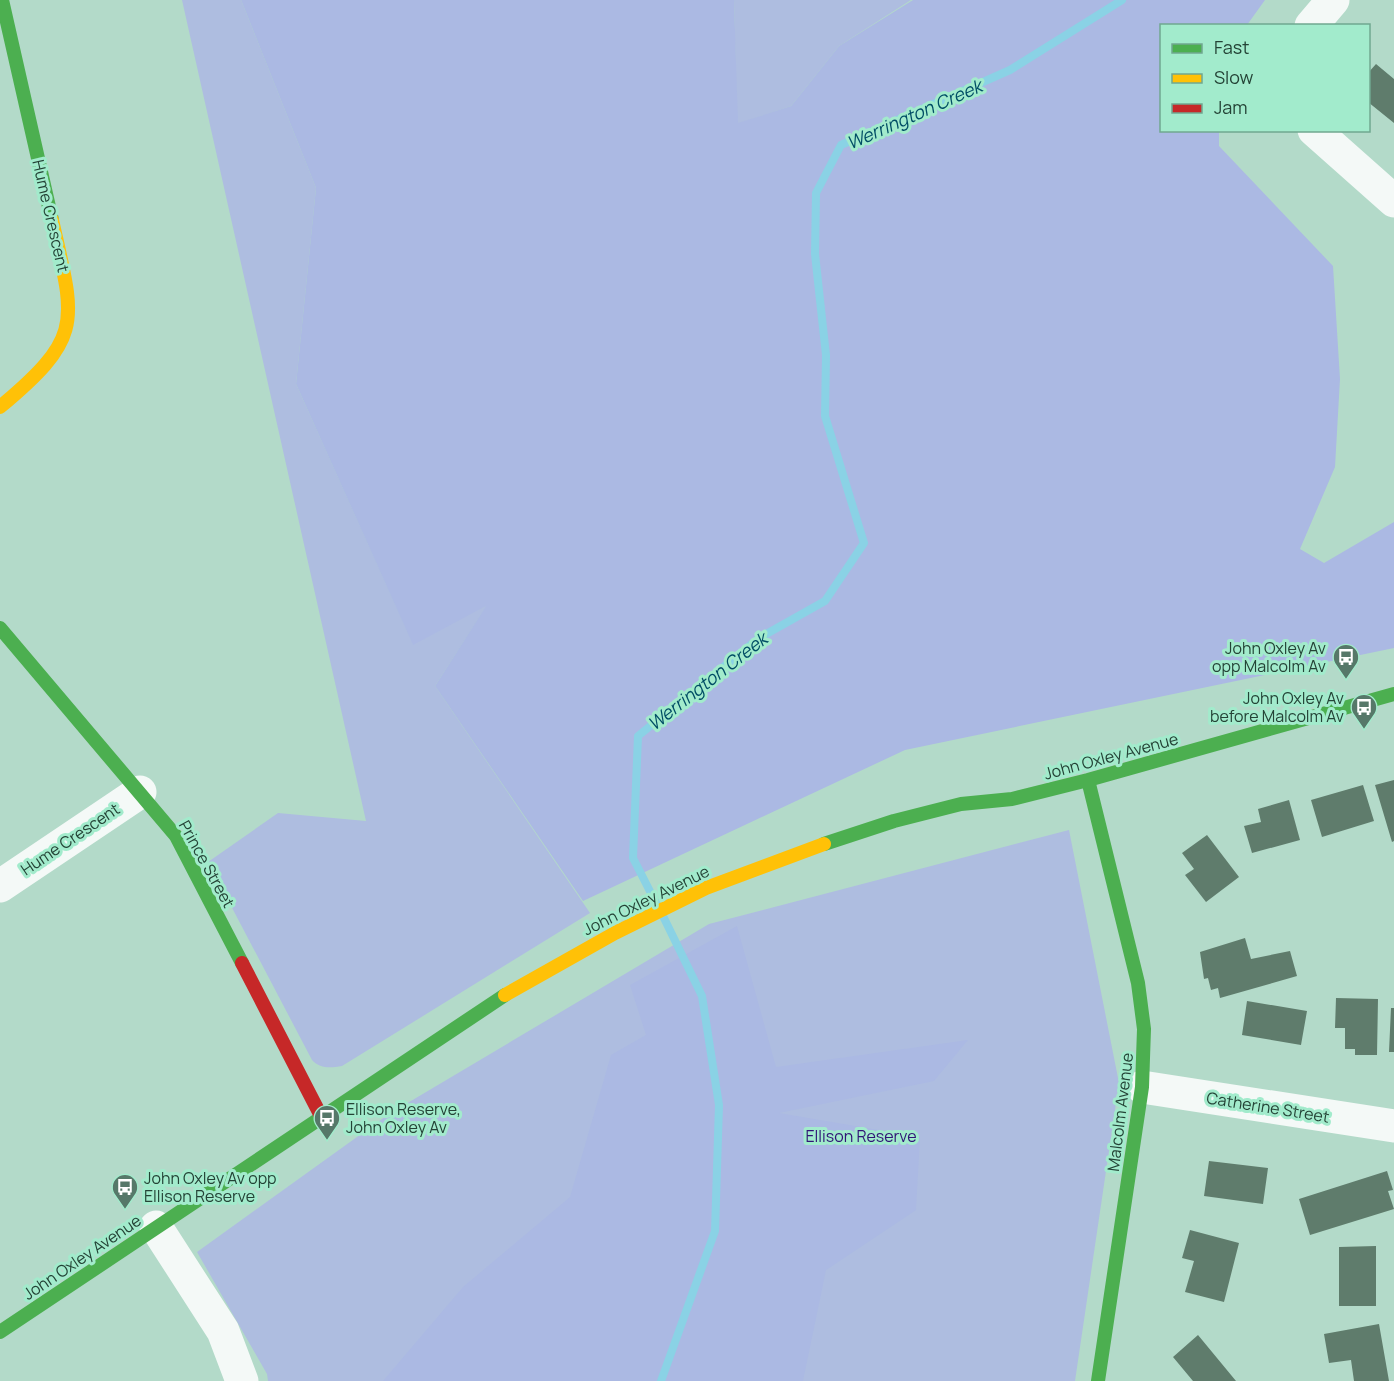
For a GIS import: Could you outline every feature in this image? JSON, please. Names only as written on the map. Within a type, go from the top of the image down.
[{"type":"street","name":"Hume Crescent","points":[[0,407],[58,354],[71,316],[69,294],[2,0]]},
{"type":"street","points":[[1313,24],[1333,0]]},
{"type":"street","points":[[1316,132],[1394,201]]},
{"type":"street","name":"Prince Street","points":[[0,627],[176,836],[321,1116]]},
{"type":"street","name":"John Oxley Avenue","points":[[0,1332],[510,991],[615,933],[706,888],[788,856],[894,821],[961,804],[1012,799],[1088,780],[1394,694]]},
{"type":"street","name":"Malcolm Avenue","points":[[1088,780],[1138,983],[1144,1029],[1142,1087],[1098,1381]]},
{"type":"street","name":"Hume Crescent","points":[[0,886],[140,792]]},
{"type":"street","name":"Catherine Street","points":[[1142,1087],[1394,1126]]},
{"type":"street","points":[[156,1227],[223,1331],[242,1381]]},
{"type":"green space","points":[[182,0],[241,0],[316,188],[296,384],[413,644],[487,605],[435,686],[590,913],[338,1067],[322,1066],[312,1060],[208,862],[278,813],[366,821]]},
{"type":"green space","points":[[241,0],[734,0],[738,123],[791,106],[839,46],[913,0],[1265,0],[1248,24],[1160,24],[1160,132],[1219,132],[1219,146],[1333,266],[1340,379],[1335,467],[1300,549],[1324,563],[1394,522],[1394,648],[905,750],[583,901],[435,686],[486,606],[413,645],[296,384],[316,188]]},
{"type":"green space","points":[[734,0],[911,0],[839,46],[791,106],[737,124]]},
{"type":"green space","name":"Ellison Reserve","points":[[1069,830],[1119,1083],[1075,1381],[268,1381],[267,1374],[197,1252],[389,1114],[709,924]]},
{"type":"green space","points":[[737,926],[776,1067],[968,1040],[934,1081],[779,1113],[920,1137],[916,1210],[826,1270],[803,1381],[383,1381],[463,1287],[570,1197],[611,1055],[646,1035],[630,985]]},
{"type":"building","points":[[1376,64],[1394,79],[1394,123],[1370,104],[1370,71]]},
{"type":"building","points":[[1394,780],[1394,841],[1392,842],[1375,785]]},
{"type":"building","points":[[1363,785],[1374,821],[1322,837],[1311,800]]},
{"type":"building","points":[[1289,800],[1300,840],[1252,853],[1244,826],[1261,822],[1258,809]]},
{"type":"building","points":[[1207,835],[1239,877],[1206,902],[1185,875],[1194,869],[1182,853]]},
{"type":"building","points":[[1245,938],[1251,959],[1290,951],[1297,976],[1220,998],[1218,988],[1211,990],[1208,978],[1204,979],[1200,952]]},
{"type":"building","points":[[1336,998],[1378,999],[1377,1055],[1355,1055],[1355,1049],[1345,1049],[1345,1028],[1335,1028]]},
{"type":"building","points":[[1247,1001],[1307,1011],[1301,1045],[1242,1035]]},
{"type":"building","points":[[1391,1008],[1394,1008],[1394,1052],[1389,1052]]},
{"type":"building","points":[[1209,1161],[1268,1168],[1263,1204],[1204,1196]]},
{"type":"building","points":[[1387,1171],[1393,1190],[1388,1191],[1394,1209],[1310,1235],[1299,1199]]},
{"type":"building","points":[[1190,1230],[1239,1243],[1224,1302],[1185,1292],[1194,1261],[1182,1258]]},
{"type":"building","points":[[1376,1246],[1376,1306],[1339,1306],[1339,1247]]},
{"type":"building","points":[[1379,1324],[1389,1381],[1354,1381],[1351,1360],[1329,1363],[1324,1334]]},
{"type":"building","points":[[1198,1335],[1236,1381],[1193,1381],[1173,1357]]},
{"type":"waterway","name":"Werrington Creek","points":[[657,905],[633,858],[638,736],[759,638],[825,601],[864,543],[825,416],[826,355],[815,254],[816,193],[841,145],[1010,70],[1122,0]]},
{"type":"waterway","name":"Werrington Creek","points":[[661,1381],[715,1231],[719,1105],[702,996],[663,916]]},
{"type":"traffic: fast","points":[[2,0],[52,220]]},
{"type":"traffic: fast","points":[[0,628],[176,836],[242,963]]},
{"type":"traffic: fast","points":[[824,844],[894,821],[961,804],[1012,799],[1088,780],[1394,694]]},
{"type":"traffic: fast","points":[[1088,780],[1138,983],[1144,1029],[1142,1087],[1098,1381]]},
{"type":"traffic: fast","points":[[0,1332],[505,995]]},
{"type":"traffic: slow","points":[[0,407],[28,383],[47,362],[60,344],[66,325],[68,305],[66,282],[52,220]]},
{"type":"traffic: slow","points":[[505,995],[615,933],[706,888],[824,844]]},
{"type":"traffic: jam","points":[[242,963],[321,1116]]},
{"type":"place","name":"John Oxley Av opp Malcolm Av","points":[[1346,680]]},
{"type":"place","name":"John Oxley Av before Malcolm Av","points":[[1364,730]]},
{"type":"place","name":"Ellison Reserve, John Oxley Av","points":[[327,1141]]},
{"type":"place","name":"John Oxley Av opp Ellison Reserve","points":[[125,1210]]}]
